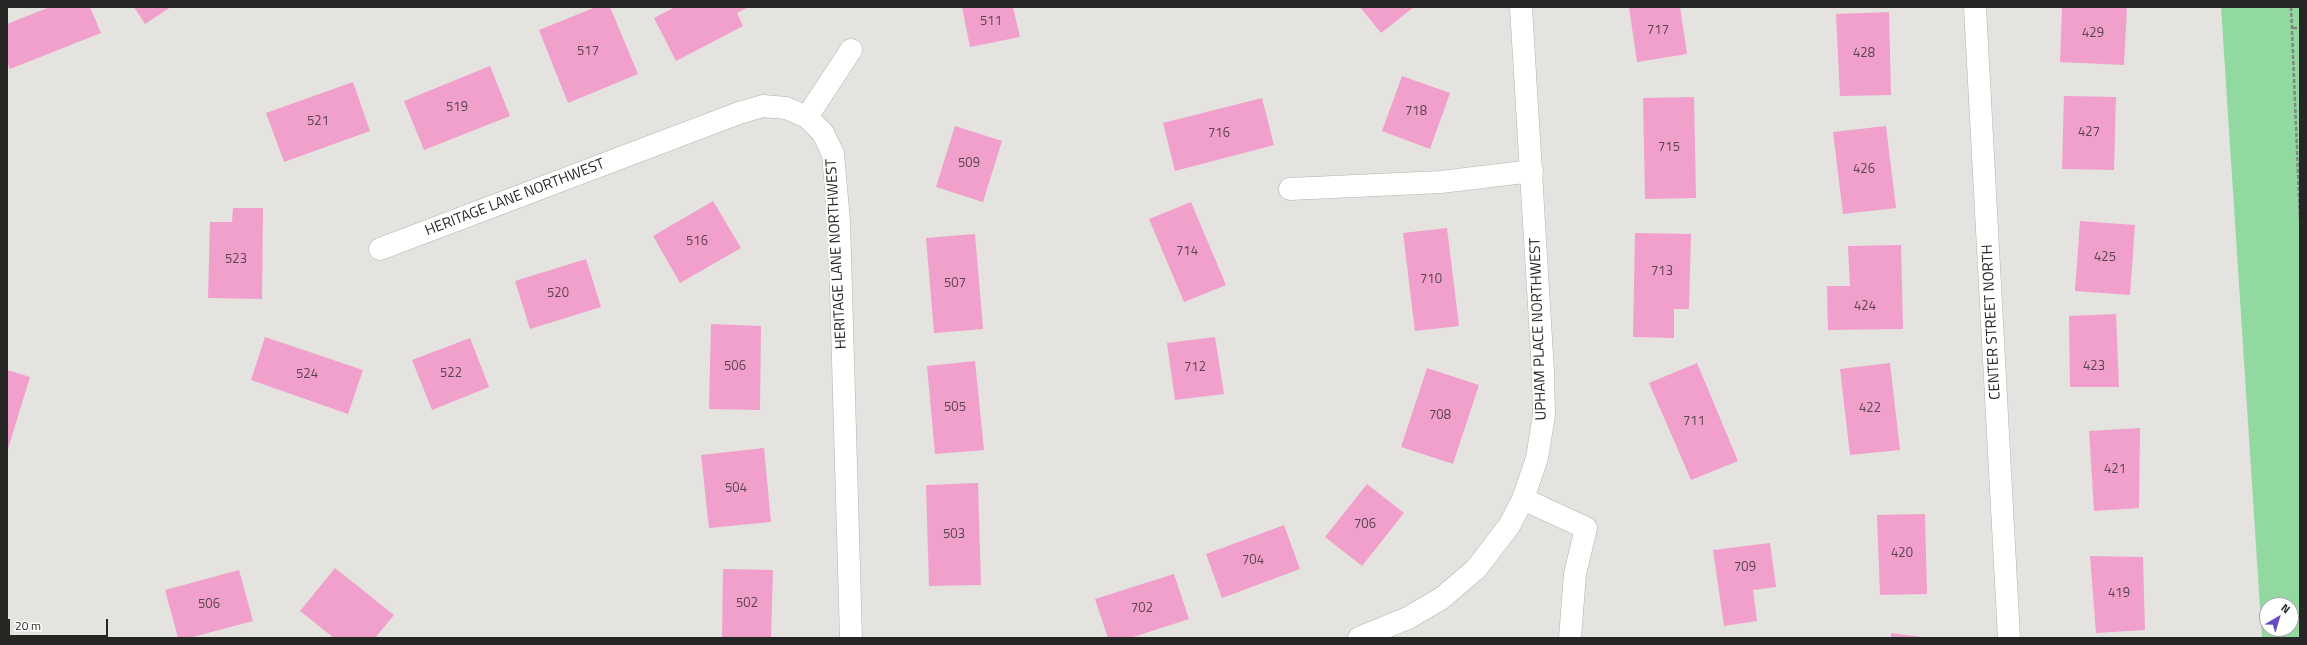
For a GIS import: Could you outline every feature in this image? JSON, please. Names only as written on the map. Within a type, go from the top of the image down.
[{"type":"street","name":"UPHAM PLACE NORTHWEST","points":[[1359,638],[1408,618],[1442,598],[1476,569],[1509,526],[1523,499],[1537,458],[1544,414],[1532,171],[1521,7]]},
{"type":"street","name":"CENTER STREET NORTH","points":[[1975,7],[2009,638]]},
{"type":"street","points":[[807,117],[851,50]]},
{"type":"street","name":"HERITAGE LANE NORTHWEST","points":[[380,249],[739,113],[763,106],[786,108],[807,117],[823,133],[833,154],[839,221],[851,638]]},
{"type":"street","points":[[1290,189],[1441,182],[1532,171]]},
{"type":"street","points":[[1523,499],[1586,528],[1575,574],[1570,638]]},
{"type":"path","points":[[2291,7],[2300,220]]},
{"type":"path","points":[[2292,28],[2300,28]]},
{"type":"green space","points":[[2221,7],[2300,7],[2300,638],[2262,638],[2299,637],[2299,597],[2259,597]]},
{"type":"building","points":[[50,7],[90,7],[101,33],[10,69],[7,61],[7,24]]},
{"type":"building","points":[[134,7],[171,7],[145,24]]},
{"type":"building","points":[[596,7],[610,7],[638,74],[568,103],[539,30]]},
{"type":"building","points":[[675,7],[748,7],[737,13],[743,26],[676,61],[654,18]]},
{"type":"building","points":[[962,7],[1013,7],[1020,37],[970,47]]},
{"type":"building","points":[[1360,7],[1414,7],[1381,33]]},
{"type":"building","points":[[1629,7],[1680,7],[1687,54],[1637,62]]},
{"type":"building","points":[[2062,7],[2127,7],[2124,65],[2060,62]]},
{"type":"building","points":[[1889,12],[1891,95],[1840,96],[1836,14]]},
{"type":"building","points":[[490,66],[510,116],[424,150],[404,101]]},
{"type":"building","points":[[1402,76],[1450,93],[1430,149],[1382,131]]},
{"type":"building","points":[[353,82],[370,131],[284,162],[266,113]]},
{"type":"building","points":[[2064,96],[2116,97],[2114,170],[2062,169]]},
{"type":"building","points":[[1694,97],[1696,198],[1645,199],[1643,98]]},
{"type":"building","points":[[1262,98],[1274,145],[1175,171],[1163,123]]},
{"type":"building","points":[[955,126],[1002,141],[983,202],[936,187]]},
{"type":"building","points":[[1886,126],[1896,208],[1843,214],[1833,132]]},
{"type":"building","points":[[713,201],[741,248],[680,283],[653,236]]},
{"type":"building","points":[[1191,202],[1226,285],[1184,302],[1149,219]]},
{"type":"building","points":[[233,208],[263,208],[262,299],[208,298],[210,222],[232,222]]},
{"type":"building","points":[[2080,221],[2135,225],[2130,295],[2075,291]]},
{"type":"building","points":[[1447,228],[1459,326],[1415,331],[1403,233]]},
{"type":"building","points":[[1635,233],[1691,234],[1689,309],[1674,309],[1674,338],[1633,337]]},
{"type":"building","points":[[975,234],[983,329],[934,333],[926,238]]},
{"type":"building","points":[[1901,245],[1903,329],[1828,330],[1827,286],[1850,286],[1848,246]]},
{"type":"building","points":[[586,259],[601,307],[530,329],[515,281]]},
{"type":"building","points":[[2116,314],[2119,387],[2070,387],[2069,316]]},
{"type":"building","points":[[711,324],[761,326],[760,410],[709,409]]},
{"type":"building","points":[[265,337],[363,370],[348,414],[251,380]]},
{"type":"building","points":[[1215,337],[1224,394],[1175,400],[1167,343]]},
{"type":"building","points":[[470,338],[489,387],[432,410],[412,360]]},
{"type":"building","points":[[975,361],[984,450],[935,454],[927,366]]},
{"type":"building","points":[[1697,363],[1738,461],[1691,480],[1649,383]]},
{"type":"building","points":[[1890,363],[1900,450],[1850,455],[1840,369]]},
{"type":"building","points":[[1427,368],[1479,385],[1453,464],[1401,447]]},
{"type":"building","points":[[7,370],[30,377],[7,452]]},
{"type":"building","points":[[2140,428],[2139,508],[2094,511],[2089,431]]},
{"type":"building","points":[[764,448],[771,522],[709,528],[701,455]]},
{"type":"building","points":[[978,483],[981,585],[929,586],[926,485]]},
{"type":"building","points":[[1367,484],[1404,513],[1362,566],[1325,537]]},
{"type":"building","points":[[1925,514],[1927,594],[1880,595],[1877,515]]},
{"type":"building","points":[[1284,525],[1300,569],[1222,598],[1206,554]]},
{"type":"building","points":[[1770,543],[1776,587],[1753,590],[1757,621],[1724,626],[1713,550]]},
{"type":"building","points":[[2090,556],[2143,557],[2145,630],[2096,633]]},
{"type":"building","points":[[335,568],[394,615],[375,638],[334,638],[300,611]]},
{"type":"building","points":[[723,569],[773,570],[771,638],[722,638]]},
{"type":"building","points":[[239,570],[253,621],[189,638],[178,638],[165,590]]},
{"type":"building","points":[[1174,574],[1189,619],[1130,638],[1108,638],[1095,599]]},
{"type":"building","points":[[1891,633],[1921,637],[1921,638],[1891,638]]}]
